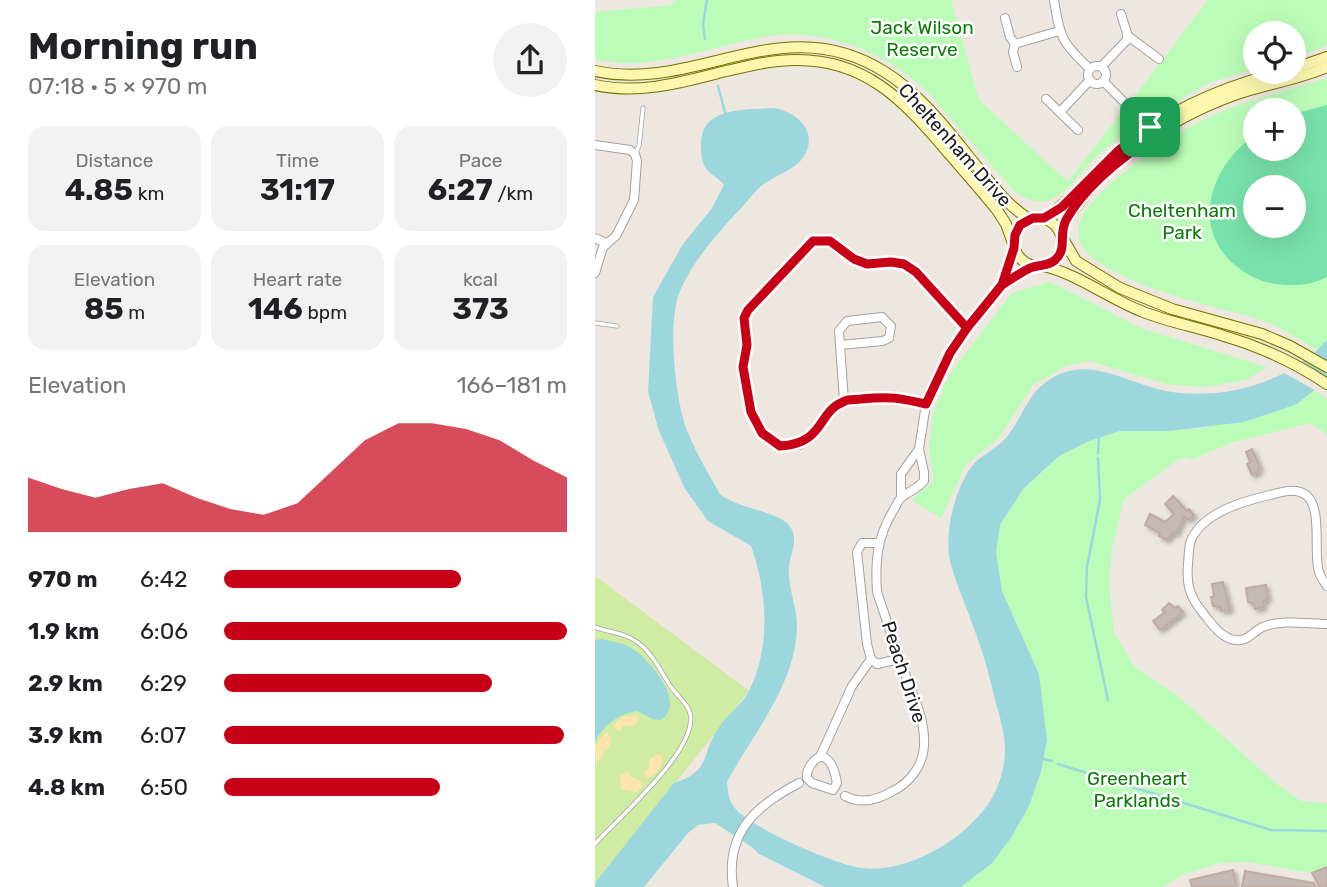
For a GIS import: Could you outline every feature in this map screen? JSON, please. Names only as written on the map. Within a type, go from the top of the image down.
[{"type":"main road","name":"Cheltenham Drive","points":[[595,71],[620,75],[660,74],[743,53],[784,47],[814,47],[857,58],[882,70],[907,87],[1008,203],[1029,219]]},
{"type":"main road","points":[[1306,64],[1327,57]]},
{"type":"main road","name":"Cheltenham Drive","points":[[595,85],[630,89],[654,88],[766,62],[795,60],[823,62],[863,75],[910,108],[997,210],[1009,231],[1014,247]]},
{"type":"main road","points":[[1039,266],[1052,262],[1059,255],[1062,246],[1061,233],[1074,208],[1118,162],[1153,131],[1220,101],[1327,67]]},
{"type":"main road","points":[[1243,84],[1219,91],[1104,163],[1062,207],[1044,218],[1029,219],[1016,231],[1014,247],[1023,261],[1069,274],[1148,314],[1234,339],[1279,356],[1327,384]]},
{"type":"main road","points":[[1044,218],[1054,224],[1061,233],[1076,261],[1120,288],[1155,303],[1239,326],[1290,346],[1327,367]]},
{"type":"street","points":[[1054,0],[1059,31],[1068,48],[1090,69]]},
{"type":"street","points":[[1121,14],[1128,36],[1159,59]]},
{"type":"street","points":[[1005,18],[1010,37],[1015,44],[1013,52],[1017,67]]},
{"type":"street","points":[[1015,44],[1059,31]]},
{"type":"street","points":[[1090,69],[1101,67],[1124,45],[1128,36]]},
{"type":"street","points":[[1090,69],[1090,80],[1098,84],[1103,81],[1105,72],[1101,67]]},
{"type":"street","points":[[1060,112],[1090,80]]},
{"type":"street","points":[[1103,81],[1153,131]]},
{"type":"street","points":[[1046,99],[1078,130]]},
{"type":"street","points":[[595,145],[625,148],[635,154],[637,161],[634,200],[616,236],[606,243],[600,253],[595,273]]},
{"type":"street","points":[[595,238],[606,243]]},
{"type":"street","points":[[926,404],[893,396],[844,401],[829,413],[816,432],[799,445],[780,446],[762,433],[751,412],[743,367],[747,345],[744,318],[748,310],[813,241],[830,241],[854,259],[867,264],[904,264],[916,272],[967,328]]},
{"type":"street","name":"Peach Drive","points":[[733,887],[731,871],[741,831],[750,818],[771,799],[799,782],[807,784],[808,777],[839,796],[867,801],[893,792],[911,777],[921,760],[923,732],[877,592],[875,570],[879,543],[884,526],[901,497],[915,490],[923,481],[924,472],[919,449],[926,404],[950,353],[1002,285],[1014,247]]},
{"type":"street","name":"Peach Drive","points":[[1002,285],[1039,266]]},
{"type":"street","points":[[840,345],[883,341],[889,338],[891,326],[882,317],[847,321],[839,331],[840,345],[844,401]]},
{"type":"street","name":"Peach Drive","points":[[901,497],[902,469],[919,449]]},
{"type":"street","points":[[1327,586],[1318,568],[1314,510],[1309,499],[1300,492],[1277,493],[1230,508],[1205,524],[1191,541],[1187,574],[1189,592],[1219,633],[1238,640],[1248,638],[1262,627],[1279,624],[1327,624]]},
{"type":"street","points":[[879,543],[862,543],[857,552],[867,644],[871,659],[880,664],[899,659]]},
{"type":"street","points":[[808,777],[811,764],[820,757],[852,686],[871,659]]},
{"type":"street","points":[[820,757],[825,757],[830,762],[845,796]]},
{"type":"street","points":[[831,790],[835,789],[837,783]]},
{"type":"lane","points":[[635,154],[639,146],[643,108]]},
{"type":"lane","points":[[595,323],[617,326]]},
{"type":"lane","points":[[595,627],[633,639],[649,652],[686,704],[691,722],[684,743],[670,763],[642,797],[608,828],[595,844]]},
{"type":"green space","name":"Jack Wilson Reserve","points":[[676,0],[951,0],[979,100],[1066,180],[1069,180],[1121,113],[1130,123],[1129,129],[1096,157],[1060,194],[1050,200],[1040,201],[1028,199],[1014,191],[923,87],[889,63],[852,45],[832,39],[790,34],[760,37],[658,61],[621,63],[595,59],[595,12],[671,5]]},
{"type":"green space","points":[[1208,0],[1327,0],[1327,46],[1306,53],[1306,21],[1243,21],[1243,73],[1209,83],[1161,111],[1150,112],[1134,97]]},
{"type":"green space","name":"Cheltenham Park","points":[[1327,78],[1327,356],[1264,321],[1134,281],[1093,258],[1080,241],[1080,221],[1088,208],[1118,177],[1178,134],[1225,110],[1243,104],[1243,161],[1306,161],[1306,98],[1261,98]]},
{"type":"green space","points":[[1327,105],[1327,277],[1308,284],[1275,284],[1249,275],[1222,251],[1213,234],[1211,198],[1217,180],[1243,145],[1243,161],[1306,161],[1306,111]]},
{"type":"green space","points":[[1050,282],[1143,329],[1267,367],[1246,380],[1207,387],[1170,385],[1089,361],[1066,366],[1033,385],[998,439],[966,464],[941,518],[911,500],[934,481],[929,447],[933,414],[950,373],[1012,293]]},
{"type":"green space","name":"Greenheart Parklands","points":[[1315,390],[1327,399],[1327,434],[1310,423],[1234,442],[1190,460],[1188,457],[1177,460],[1124,499],[1112,547],[1109,583],[1114,632],[1135,667],[1180,698],[1278,785],[1301,801],[1327,803],[1327,866],[1312,873],[1247,862],[1221,863],[1184,874],[1163,887],[961,887],[992,863],[1011,838],[1029,806],[1041,772],[1047,740],[1039,674],[1002,591],[996,552],[1000,525],[1024,488],[1059,456],[1089,441],[1120,431],[1170,431],[1209,427],[1297,404]]},
{"type":"green space","points":[[595,576],[749,691],[595,883]]},
{"type":"sand","points":[[637,715],[639,719],[635,725],[624,726],[619,731],[613,726],[622,717]]},
{"type":"sand","points":[[605,733],[608,733],[611,740],[608,749],[601,750],[604,752],[596,762],[595,746]]},
{"type":"sand","points":[[657,754],[662,756],[660,767],[652,776],[646,778],[644,773],[649,767],[650,759]]},
{"type":"sand","points":[[627,772],[631,777],[642,781],[642,787],[636,792],[621,789],[620,776]]},
{"type":"water","points":[[774,108],[791,114],[803,124],[809,139],[808,147],[800,161],[757,190],[714,238],[695,264],[676,304],[673,340],[679,397],[686,428],[720,494],[738,504],[779,518],[786,522],[793,533],[789,576],[797,622],[790,665],[773,706],[727,782],[731,801],[743,815],[773,834],[810,851],[859,868],[877,869],[916,860],[964,831],[988,804],[996,790],[1004,766],[1004,734],[982,653],[951,565],[949,527],[955,500],[972,466],[1006,438],[1039,388],[1055,376],[1072,370],[1088,369],[1172,392],[1193,394],[1235,390],[1256,385],[1295,367],[1327,340],[1327,380],[1297,404],[1244,422],[1170,431],[1120,431],[1089,441],[1059,456],[1024,488],[1000,525],[996,552],[1002,591],[1039,674],[1047,740],[1041,772],[1029,806],[1011,838],[992,863],[961,887],[825,887],[759,854],[715,823],[698,825],[688,833],[644,887],[595,887],[595,883],[674,783],[700,767],[719,727],[750,689],[757,672],[764,636],[764,618],[761,581],[751,546],[708,521],[685,489],[659,431],[648,392],[653,297],[683,244],[712,208],[724,185],[709,171],[702,159],[703,132],[708,123],[727,113]]},
{"type":"water","points":[[602,639],[626,645],[649,663],[663,683],[670,704],[668,713],[661,720],[652,719],[637,711],[630,712],[607,725],[595,741],[595,640]]},
{"type":"pier","points":[[1297,360],[1327,377],[1327,384],[1318,392],[1279,370]]},
{"type":"building","points":[[1252,449],[1260,467],[1259,471],[1252,475],[1246,452]]},
{"type":"building","points":[[1173,496],[1194,515],[1188,520],[1184,516],[1176,534],[1173,532],[1167,540],[1145,525],[1150,514],[1165,522],[1174,514],[1165,504]]},
{"type":"building","points":[[1223,582],[1230,610],[1221,611],[1221,607],[1213,606],[1211,597],[1214,597],[1212,584]]},
{"type":"building","points":[[1266,585],[1268,599],[1263,601],[1264,607],[1255,609],[1254,604],[1248,602],[1246,588]]},
{"type":"building","points":[[1169,603],[1175,608],[1178,606],[1183,612],[1160,630],[1153,621],[1164,613],[1162,610]]},
{"type":"building","points":[[1327,867],[1327,887],[1320,887],[1312,873]]},
{"type":"building","points":[[1233,870],[1236,887],[1192,887],[1190,880]]},
{"type":"building","points":[[1245,871],[1314,883],[1314,887],[1242,887]]},
{"type":"waterway","points":[[705,39],[703,24],[707,0]]},
{"type":"waterway","points":[[718,86],[726,116]]},
{"type":"waterway","points":[[1098,453],[1099,437]]},
{"type":"waterway","points":[[1098,458],[1100,500],[1087,567],[1086,597],[1108,700]]},
{"type":"waterway","points":[[1043,759],[1052,761]]},
{"type":"waterway","points":[[1058,764],[1271,830],[1327,831]]},
{"type":"route","points":[[1150,127],[1119,150],[1062,207],[1044,218],[1033,218],[1020,225],[1016,231],[1014,248],[1002,285],[950,353],[926,404],[893,396],[844,401],[829,413],[816,432],[799,445],[780,446],[762,433],[751,412],[743,367],[747,345],[744,318],[748,310],[813,241],[830,241],[854,259],[867,264],[904,264],[916,272],[967,328],[1002,285],[1034,266],[1047,265],[1057,258],[1062,246],[1060,232],[1074,208],[1118,162],[1157,134],[1150,127]]}]
